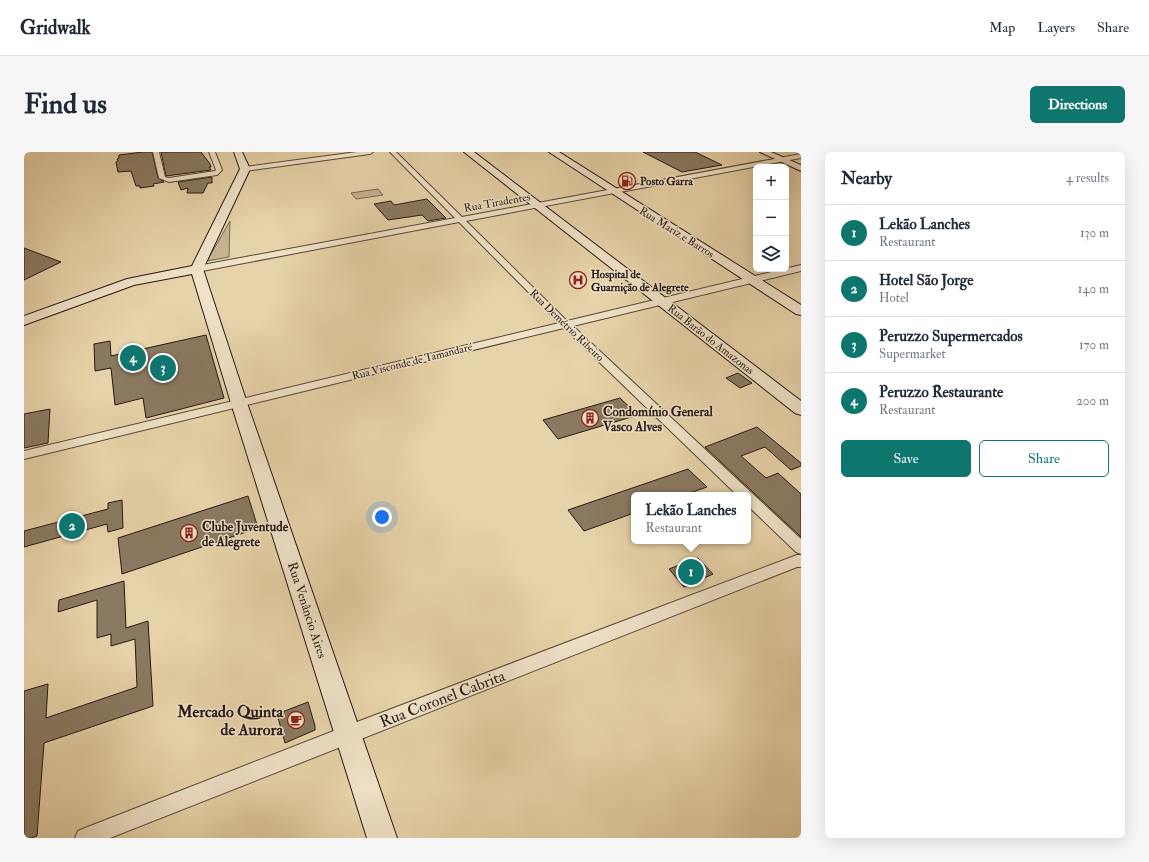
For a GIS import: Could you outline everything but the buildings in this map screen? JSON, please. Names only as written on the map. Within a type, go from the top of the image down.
[{"type":"street","points":[[156,152],[162,178],[164,180],[178,180],[217,173],[219,170],[212,152]]},
{"type":"street","points":[[24,321],[131,282],[197,268],[245,169],[238,152]]},
{"type":"street","points":[[245,169],[370,152]]},
{"type":"street","name":"Rua Demétrio Ribeiro","points":[[393,152],[565,324],[741,492]]},
{"type":"street","name":"Rua Barão do Amazonas","points":[[468,152],[801,409]]},
{"type":"street","name":"Rua Mariz e Barros","points":[[553,152],[801,311]]},
{"type":"street","points":[[764,152],[801,168]]},
{"type":"street","name":"Rua Tiradentes","points":[[197,268],[614,192],[801,156]]},
{"type":"street","name":"Rua Venâncio Aires","points":[[197,268],[239,403],[382,838]]},
{"type":"street","name":"Rua Visconde de Tamandaré","points":[[24,455],[801,268]]},
{"type":"street","points":[[751,501],[801,548]]},
{"type":"street","name":"Rua Coronel Cabrita","points":[[85,838],[349,734],[768,572],[801,561]]},
{"type":"shaded area","points":[[378,189],[383,195],[356,199],[351,193]]},
{"type":"shaded area","points":[[230,221],[229,257],[207,261]]},
{"type":"place","name":"Posto Garra","points":[[627,181]]},
{"type":"place","name":"Hospital de Guarnição de Alegrete","points":[[578,280]]},
{"type":"place","name":"Peruzzo Restaurante","points":[[133,358]]},
{"type":"place","name":"Peruzzo Supermercados","points":[[163,368]]},
{"type":"place","name":"Condomínio General Vasco Alves","points":[[590,418]]},
{"type":"place","name":"Hotel São Jorge","points":[[72,526]]},
{"type":"place","name":"Clube Juventude de Alegrete","points":[[189,533]]},
{"type":"place","name":"Lekão Lanches","points":[[691,572]]},
{"type":"place","name":"Mercado Quinta de Aurora","points":[[296,720]]}]
